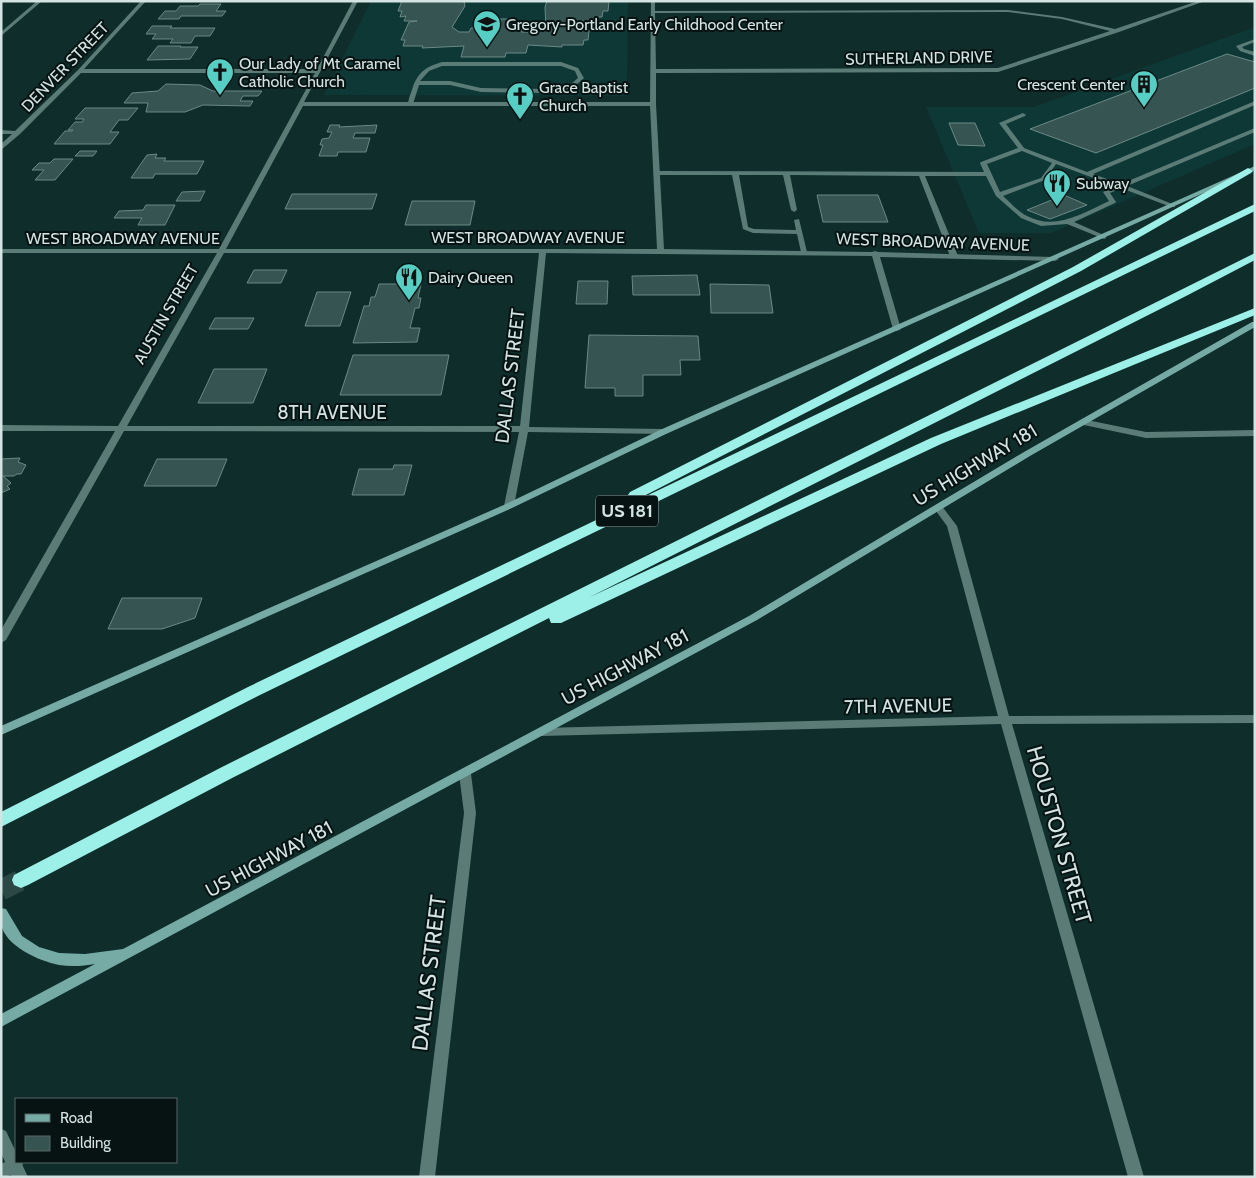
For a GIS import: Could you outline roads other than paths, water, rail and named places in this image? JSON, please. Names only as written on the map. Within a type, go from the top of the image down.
[{"type":"highway","points":[[254,691],[1077,269],[1252,170]]},
{"type":"highway","name":"US 181","points":[[1,820],[254,691],[1255,207]]},
{"type":"highway","name":"US 181","points":[[20,880],[228,772],[1255,256]]},
{"type":"highway","points":[[228,772],[936,441],[1255,311]]},
{"type":"main road","points":[[2,729],[509,506],[663,432],[1252,170]]},
{"type":"main road","name":"US HIGHWAY 181","points":[[1,1021],[753,618],[1082,422],[1255,324]]},
{"type":"main road","points":[[1,913],[17,940],[35,951],[59,958],[84,960],[131,952]]},
{"type":"street","points":[[1,35],[40,1]]},
{"type":"street","name":"DENVER STREET","points":[[1,148],[80,71],[144,1]]},
{"type":"street","name":"AUSTIN STREET","points":[[1,640],[220,252],[356,1]]},
{"type":"street","points":[[653,1],[653,104],[661,251]]},
{"type":"street","name":"SUTHERLAND DRIVE","points":[[653,71],[955,72],[998,70],[1203,1]]},
{"type":"street","points":[[653,12],[1008,12],[1062,18],[1118,31]]},
{"type":"street","points":[[1255,40],[1239,46],[1242,50],[1255,54]]},
{"type":"street","points":[[410,104],[422,72],[430,67],[442,64],[561,64],[575,67],[580,72],[581,78],[573,85],[548,91],[481,90],[450,82],[418,83]]},
{"type":"street","points":[[80,71],[318,71]]},
{"type":"street","points":[[1087,174],[1255,103]]},
{"type":"street","points":[[300,104],[653,104]]},
{"type":"street","points":[[1023,115],[1002,123],[1022,149],[1173,206]]},
{"type":"street","points":[[1022,149],[982,163],[998,195],[1023,217],[1041,224],[1068,222],[1114,202],[1106,192],[1255,130]]},
{"type":"street","points":[[1,132],[18,133]]},
{"type":"street","points":[[998,195],[1043,179],[1055,162]]},
{"type":"street","points":[[657,173],[988,174]]},
{"type":"street","points":[[735,173],[744,228],[753,231],[799,232]]},
{"type":"street","points":[[786,173],[794,210]]},
{"type":"street","points":[[921,174],[954,256]]},
{"type":"street","points":[[797,220],[804,252]]},
{"type":"street","points":[[1068,222],[1104,237]]},
{"type":"street","name":"WEST BROADWAY AVENUE","points":[[1,251],[804,252],[1055,259]]},
{"type":"street","name":"DALLAS STREET","points":[[509,506],[524,429],[543,251]]},
{"type":"street","points":[[875,253],[897,329]]},
{"type":"street","points":[[1082,422],[1146,435],[1255,433]]},
{"type":"street","name":"8TH AVENUE","points":[[1,428],[524,429],[663,432]]},
{"type":"street","name":"HOUSTON STREET","points":[[938,507],[952,526],[1005,720],[1136,1177]]},
{"type":"street","name":"7TH AVENUE","points":[[542,732],[1005,720],[1255,720]]},
{"type":"street","name":"DALLAS STREET","points":[[427,1177],[470,813],[465,774]]},
{"type":"street","points":[[1,1136],[18,1171],[1,1172]]},
{"type":"tunnel","points":[[1,890],[21,880]]},
{"type":"place","name":"Gregory-Portland Early Childhood Center","points":[[487,48]]},
{"type":"place","name":"Our Lady of Mt Caramel Catholic Church","points":[[220,96]]},
{"type":"place","name":"Crescent Center","points":[[1144,108]]},
{"type":"place","name":"Grace Baptist Church","points":[[520,120]]},
{"type":"place","name":"Subway","points":[[1057,207]]},
{"type":"place","name":"Dairy Queen","points":[[409,301]]}]
